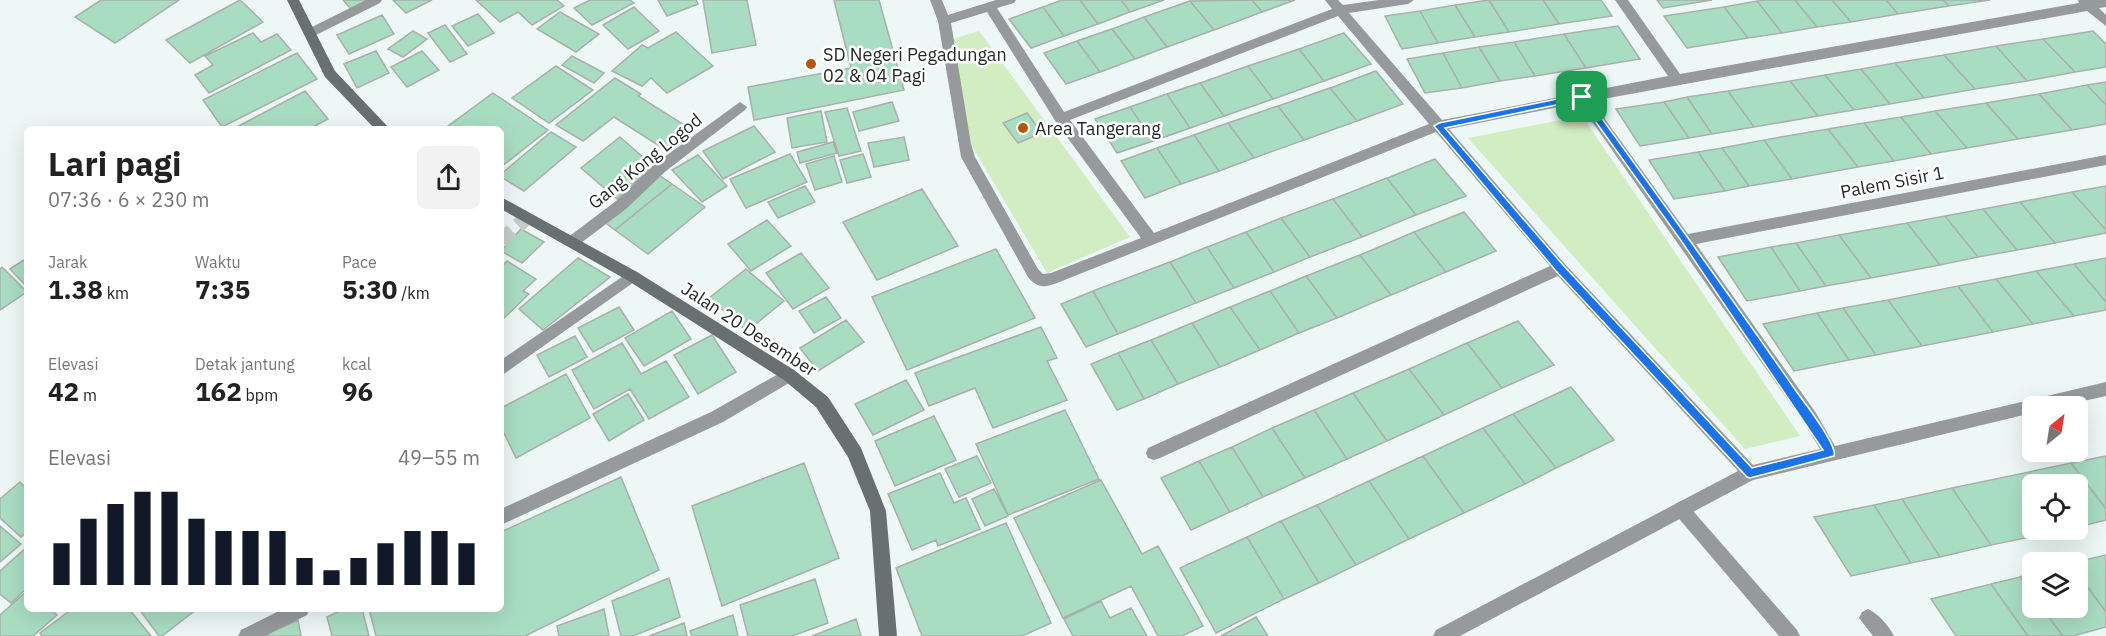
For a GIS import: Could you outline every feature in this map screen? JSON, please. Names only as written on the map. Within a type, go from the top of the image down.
[{"type":"street","points":[[293,0],[330,74],[380,126]]},
{"type":"street","points":[[310,33],[376,0]]},
{"type":"street","points":[[936,0],[944,21],[968,157],[1033,273],[1040,281],[1052,279],[1152,241],[1439,126],[2086,3],[2106,3]]},
{"type":"street","points":[[944,21],[1010,0]]},
{"type":"street","points":[[1061,118],[1336,5],[1408,0]]},
{"type":"street","points":[[1621,0],[1677,79]]},
{"type":"street","points":[[2086,3],[2106,22]]},
{"type":"street","points":[[1336,5],[1560,268],[1750,473]]},
{"type":"street","points":[[990,7],[1061,118],[1152,241]]},
{"type":"street","points":[[1582,97],[1810,418],[1831,453]]},
{"type":"street","name":"Gang Kong Logod","points":[[572,242],[621,205],[661,167],[740,107]]},
{"type":"street","name":"Palem Sisir 1","points":[[1685,240],[2106,160]]},
{"type":"street","name":"Jalan 20 Desember","points":[[504,204],[632,276],[789,375],[822,402],[855,453],[878,511],[888,636]]},
{"type":"street","points":[[1154,453],[1560,268]]},
{"type":"street","points":[[504,367],[632,276]]},
{"type":"street","points":[[504,516],[717,417],[789,375]]},
{"type":"street","points":[[1444,636],[1750,473],[2106,389]]},
{"type":"street","points":[[1681,509],[1791,636]]},
{"type":"street","points":[[247,636],[295,612]]},
{"type":"street","points":[[1868,618],[1885,636]]},
{"type":"green space","points":[[979,31],[1130,237],[1047,273],[969,141],[950,40]]},
{"type":"green space","points":[[1582,116],[1800,436],[1745,449],[1468,138]]},
{"type":"building","points":[[101,0],[179,0],[115,43],[75,17]]},
{"type":"building","points":[[240,0],[263,22],[190,63],[166,40]]},
{"type":"building","points":[[343,0],[368,0],[351,9]]},
{"type":"building","points":[[393,0],[432,0],[406,13]]},
{"type":"building","points":[[476,0],[557,0],[564,6],[532,25],[518,12],[500,22]]},
{"type":"building","points":[[590,0],[630,0],[634,3],[592,25],[574,8]]},
{"type":"building","points":[[658,0],[696,0],[698,4],[667,16]]},
{"type":"building","points":[[703,0],[747,0],[756,45],[712,53]]},
{"type":"building","points":[[834,0],[879,0],[904,90],[754,120],[748,87],[851,68]]},
{"type":"building","points":[[1062,0],[1080,0],[1098,24],[1064,36],[1043,7]]},
{"type":"building","points":[[1080,0],[1121,0],[1130,12],[1098,24]]},
{"type":"building","points":[[1121,0],[1164,0],[1130,12]]},
{"type":"building","points":[[1252,0],[1295,0],[1262,12]]},
{"type":"building","points":[[1252,0],[1262,12],[1214,30],[1190,1]]},
{"type":"building","points":[[1489,0],[1543,0],[1559,24],[1509,32]]},
{"type":"building","points":[[1489,0],[1509,32],[1475,37],[1455,5]]},
{"type":"building","points":[[1543,0],[1601,0],[1612,16],[1559,24]]},
{"type":"building","points":[[1657,0],[1712,0],[1663,8]]},
{"type":"building","points":[[1795,0],[1817,27],[1782,33],[1757,1]]},
{"type":"building","points":[[1795,0],[1832,0],[1851,22],[1817,27]]},
{"type":"building","points":[[1832,0],[1886,0],[1898,14],[1851,22]]},
{"type":"building","points":[[1886,0],[1943,0],[1949,6],[1898,14]]},
{"type":"building","points":[[1943,0],[1990,0],[1949,6]]},
{"type":"building","points":[[1190,1],[1214,30],[1167,47],[1144,17]]},
{"type":"building","points":[[1757,1],[1782,33],[1748,38],[1724,7]]},
{"type":"building","points":[[1455,5],[1475,37],[1438,43],[1420,11]]},
{"type":"building","points":[[634,7],[659,31],[628,49],[603,25]]},
{"type":"building","points":[[1043,7],[1064,36],[1031,48],[1009,19]]},
{"type":"building","points":[[1724,7],[1748,38],[1687,48],[1664,16]]},
{"type":"building","points":[[1420,11],[1438,43],[1402,49],[1385,16]]},
{"type":"building","points":[[560,12],[599,34],[576,52],[537,29]]},
{"type":"building","points":[[478,14],[494,33],[468,46],[452,26]]},
{"type":"building","points":[[382,15],[394,34],[349,54],[337,35]]},
{"type":"building","points":[[1144,17],[1167,47],[1135,59],[1112,29]]},
{"type":"building","points":[[445,25],[467,54],[450,62],[428,33]]},
{"type":"building","points":[[1618,26],[1640,59],[1586,68],[1564,34]]},
{"type":"building","points":[[1112,29],[1135,59],[1100,72],[1077,41]]},
{"type":"building","points":[[413,31],[427,39],[403,57],[388,49]]},
{"type":"building","points":[[2093,31],[2106,44],[2106,67],[2075,72],[2043,39]]},
{"type":"building","points":[[676,32],[713,66],[667,93],[651,78],[642,86],[612,71],[642,45],[648,48]]},
{"type":"building","points":[[253,33],[261,42],[277,34],[291,50],[209,93],[195,75],[213,65],[205,56]]},
{"type":"building","points":[[1344,33],[1371,64],[1324,81],[1299,49]]},
{"type":"building","points":[[1564,34],[1586,68],[1535,76],[1514,42]]},
{"type":"building","points":[[2043,39],[2075,72],[2027,81],[1996,46]]},
{"type":"building","points":[[1077,41],[1100,72],[1066,84],[1044,53]]},
{"type":"building","points":[[1514,42],[1535,76],[1500,81],[1479,47]]},
{"type":"building","points":[[1996,46],[2027,81],[1975,89],[1944,55]]},
{"type":"building","points":[[1479,47],[1500,81],[1462,88],[1443,53]]},
{"type":"building","points":[[1299,49],[1324,81],[1273,99],[1248,66]]},
{"type":"building","points":[[376,51],[389,73],[357,88],[344,64]]},
{"type":"building","points":[[422,51],[439,70],[407,87],[391,67]]},
{"type":"building","points":[[297,53],[317,79],[224,126],[221,126],[203,100]]},
{"type":"building","points":[[1443,53],[1462,88],[1425,93],[1407,59]]},
{"type":"building","points":[[1944,55],[1975,89],[1924,98],[1895,63]]},
{"type":"building","points":[[572,56],[604,73],[594,83],[562,65]]},
{"type":"building","points":[[1895,63],[1924,98],[1890,104],[1861,69]]},
{"type":"building","points":[[556,66],[593,90],[549,123],[512,98]]},
{"type":"building","points":[[1248,66],[1273,99],[1224,116],[1200,83]]},
{"type":"building","points":[[1861,69],[1890,104],[1854,110],[1825,75]]},
{"type":"building","points":[[1376,71],[1403,104],[1357,121],[1330,88]]},
{"type":"building","points":[[1825,75],[1854,110],[1818,116],[1790,81]]},
{"type":"building","points":[[615,78],[641,94],[638,96],[694,131],[669,152],[614,117],[583,141],[556,125]]},
{"type":"building","points":[[1790,81],[1818,116],[1754,127],[1728,91]]},
{"type":"building","points":[[2106,82],[2106,105],[2087,85]]},
{"type":"building","points":[[1200,83],[1224,116],[1190,128],[1167,94]]},
{"type":"building","points":[[2087,85],[2106,105],[2106,124],[2072,130],[2039,94]]},
{"type":"building","points":[[1330,88],[1357,121],[1304,140],[1278,106]]},
{"type":"building","points":[[305,91],[328,119],[315,126],[239,126]]},
{"type":"building","points":[[1728,91],[1754,127],[1712,134],[1687,97]]},
{"type":"building","points":[[493,93],[548,130],[504,165],[504,126],[448,126]]},
{"type":"building","points":[[1167,94],[1190,128],[1153,141],[1130,107]]},
{"type":"building","points":[[2039,94],[2072,130],[2018,139],[1986,103]]},
{"type":"building","points":[[1687,97],[1712,134],[1689,138],[1664,102]]},
{"type":"building","points":[[892,102],[899,121],[859,131],[853,112]]},
{"type":"building","points":[[1664,102],[1689,138],[1640,146],[1616,109]]},
{"type":"building","points":[[1986,103],[2018,139],[1967,148],[1935,111]]},
{"type":"building","points":[[1278,106],[1304,140],[1254,158],[1228,123]]},
{"type":"building","points":[[1130,107],[1153,141],[1117,153],[1095,119]]},
{"type":"building","points":[[847,108],[861,151],[839,156],[825,112]]},
{"type":"building","points":[[821,111],[827,142],[792,148],[787,118]]},
{"type":"building","points":[[1935,111],[1967,148],[1931,154],[1901,117]]},
{"type":"building","name":"Area Tangerang","points":[[1027,113],[1042,133],[1018,143],[1003,123]]},
{"type":"building","points":[[1901,117],[1931,154],[1894,161],[1864,123]]},
{"type":"building","points":[[1228,123],[1254,158],[1219,171],[1194,135]]},
{"type":"building","points":[[1864,123],[1894,161],[1858,167],[1828,129]]},
{"type":"building","points":[[754,126],[775,152],[723,179],[703,151]]},
{"type":"building","points":[[1828,129],[1858,167],[1792,179],[1764,140]]},
{"type":"building","points":[[551,132],[576,147],[524,191],[504,179],[504,171]]},
{"type":"building","points":[[1194,135],[1219,171],[1181,184],[1157,148]]},
{"type":"building","points":[[620,137],[653,166],[617,199],[581,168]]},
{"type":"building","points":[[904,137],[909,160],[874,167],[868,143]]},
{"type":"building","points":[[1764,140],[1792,179],[1749,186],[1722,148]]},
{"type":"building","points":[[833,142],[837,153],[800,163],[797,152]]},
{"type":"building","points":[[1157,148],[1181,184],[1145,198],[1121,161]]},
{"type":"building","points":[[1722,148],[1749,186],[1725,191],[1698,152]]},
{"type":"building","points":[[1698,152],[1725,191],[1674,199],[1649,160]]},
{"type":"building","points":[[790,154],[807,182],[746,208],[730,179]]},
{"type":"building","points":[[863,154],[871,177],[847,183],[840,160]]},
{"type":"building","points":[[698,155],[727,186],[702,202],[672,170]]},
{"type":"building","points":[[834,156],[842,182],[815,190],[806,164]]},
{"type":"building","points":[[1435,159],[1466,196],[1416,215],[1387,178]]},
{"type":"building","points":[[659,175],[672,184],[615,230],[603,221]]},
{"type":"building","points":[[1387,178],[1416,215],[1362,237],[1333,199]]},
{"type":"building","points":[[672,184],[705,207],[648,254],[615,230]]},
{"type":"building","points":[[805,186],[815,202],[778,218],[768,202]]},
{"type":"building","points":[[2106,186],[2106,230],[2072,192]]},
{"type":"building","points":[[922,189],[958,246],[877,280],[843,222]]},
{"type":"building","points":[[2072,192],[2106,230],[2106,233],[2055,243],[2020,202]]},
{"type":"building","points":[[1333,199],[1362,237],[1310,257],[1281,218]]},
{"type":"building","points":[[2020,202],[2055,243],[2017,250],[1983,209]]},
{"type":"building","points":[[1983,209],[2017,250],[1978,257],[1945,216]]},
{"type":"building","points":[[1464,212],[1496,251],[1446,272],[1414,232]]},
{"type":"building","points":[[1945,216],[1978,257],[1940,265],[1907,223]]},
{"type":"building","points":[[1281,218],[1310,257],[1274,272],[1246,232]]},
{"type":"building","points":[[767,220],[791,246],[751,271],[728,244]]},
{"type":"building","points":[[1907,223],[1940,265],[1871,278],[1839,235]]},
{"type":"building","points":[[521,229],[544,242],[522,263],[504,253],[504,248]]},
{"type":"building","points":[[1246,232],[1274,272],[1234,288],[1207,247]]},
{"type":"building","points":[[1414,232],[1446,272],[1391,295],[1360,255]]},
{"type":"building","points":[[1839,235],[1871,278],[1826,286],[1796,243]]},
{"type":"building","points":[[1796,243],[1826,286],[1800,291],[1771,247]]},
{"type":"building","points":[[1207,247],[1234,288],[1196,303],[1170,262]]},
{"type":"building","points":[[1771,247],[1800,291],[1747,301],[1718,257]]},
{"type":"building","points":[[996,249],[1035,318],[907,370],[872,297]]},
{"type":"building","points":[[801,253],[829,288],[793,309],[766,273]]},
{"type":"building","points":[[1360,255],[1391,295],[1337,318],[1306,276]]},
{"type":"building","points":[[578,258],[610,277],[543,330],[519,309]]},
{"type":"building","points":[[2106,258],[2106,302],[2074,264]]},
{"type":"building","points":[[24,260],[24,284],[10,269]]},
{"type":"building","points":[[507,261],[536,279],[523,291],[529,294],[504,318],[504,264]]},
{"type":"building","points":[[1170,262],[1196,303],[1118,334],[1093,291]]},
{"type":"building","points":[[2074,264],[2106,302],[2106,310],[2074,316],[2036,271]]},
{"type":"building","points":[[2,267],[24,289],[24,294],[0,310],[0,269]]},
{"type":"building","points":[[746,269],[784,301],[747,331],[709,298]]},
{"type":"building","points":[[2036,271],[2074,316],[2033,324],[1996,279]]},
{"type":"building","points":[[1306,276],[1337,318],[1299,333],[1270,291]]},
{"type":"building","points":[[1996,279],[2033,324],[1993,332],[1958,286]]},
{"type":"building","points":[[1958,286],[1993,332],[1922,346],[1888,300]]},
{"type":"building","points":[[1093,291],[1118,334],[1086,347],[1061,304]]},
{"type":"building","points":[[1270,291],[1299,333],[1260,350],[1230,307]]},
{"type":"building","points":[[826,297],[841,318],[814,333],[799,311]]},
{"type":"building","points":[[1888,300],[1922,346],[1876,355],[1843,308]]},
{"type":"building","points":[[619,307],[634,330],[593,352],[578,328]]},
{"type":"building","points":[[1230,307],[1260,350],[1220,367],[1192,323]]},
{"type":"building","points":[[1843,308],[1876,355],[1849,360],[1817,313]]},
{"type":"building","points":[[672,311],[691,339],[644,366],[625,338]]},
{"type":"building","points":[[1817,313],[1849,360],[1794,371],[1763,324]]},
{"type":"building","points":[[846,320],[864,342],[818,371],[800,348]]},
{"type":"building","points":[[1518,321],[1554,365],[1502,388],[1467,343]]},
{"type":"building","points":[[1192,323],[1220,367],[1178,384],[1151,340]]},
{"type":"building","points":[[1041,327],[1057,358],[1047,361],[1067,400],[993,428],[975,388],[929,406],[915,373]]},
{"type":"building","points":[[712,335],[736,372],[698,394],[674,355]]},
{"type":"building","points":[[575,336],[587,357],[549,377],[537,355]]},
{"type":"building","points":[[1151,340],[1178,384],[1144,399],[1118,353]]},
{"type":"building","points":[[622,343],[641,374],[666,361],[689,397],[649,419],[630,389],[594,409],[572,370]]},
{"type":"building","points":[[1467,343],[1502,388],[1444,415],[1409,369]]},
{"type":"building","points":[[1118,353],[1144,399],[1117,410],[1091,364]]},
{"type":"building","points":[[1409,369],[1444,415],[1387,441],[1353,393]]},
{"type":"building","points":[[566,374],[590,418],[516,458],[504,433],[504,406]]},
{"type":"building","points":[[906,380],[924,410],[873,435],[855,404]]},
{"type":"building","points":[[1571,387],[1614,440],[1556,468],[1513,414]]},
{"type":"building","points":[[1353,393],[1387,441],[1347,459],[1314,410]]},
{"type":"building","points":[[628,394],[644,420],[609,441],[593,414]]},
{"type":"building","points":[[1065,410],[1099,479],[1008,515],[976,444]]},
{"type":"building","points":[[1314,410],[1347,459],[1305,478],[1272,428]]},
{"type":"building","points":[[1513,414],[1556,468],[1525,484],[1483,428]]},
{"type":"building","points":[[934,416],[956,460],[895,486],[875,441]]},
{"type":"building","points":[[1272,428],[1305,478],[1263,497],[1232,447]]},
{"type":"building","points":[[1483,428],[1525,484],[1464,513],[1423,456]]},
{"type":"building","points":[[1232,447],[1263,497],[1230,512],[1199,461]]},
{"type":"building","points":[[977,456],[991,483],[959,497],[945,469]]},
{"type":"building","points":[[1423,456],[1464,513],[1409,539],[1369,481]]},
{"type":"building","points":[[2106,456],[2106,509],[2088,485],[2088,474],[2079,474],[2071,463],[2088,462],[2088,460]]},
{"type":"building","points":[[1199,461],[1230,512],[1191,530],[1161,478]]},
{"type":"building","points":[[804,463],[839,558],[722,606],[692,506]]},
{"type":"building","points":[[2071,463],[2079,474],[2030,474],[2029,472]]},
{"type":"building","points":[[2029,472],[2030,474],[2022,474],[2022,539],[1991,545],[1952,488]]},
{"type":"building","points":[[940,473],[954,503],[966,498],[980,529],[938,546],[936,540],[912,550],[888,494]]},
{"type":"building","points":[[621,477],[659,570],[525,636],[376,636],[370,612],[504,612],[504,531]]},
{"type":"building","points":[[1101,480],[1142,554],[1158,546],[1203,626],[1182,636],[1158,636],[1131,586],[1063,618],[1014,518]]},
{"type":"building","points":[[1369,481],[1409,539],[1356,565],[1317,505]]},
{"type":"building","points":[[20,482],[24,486],[24,534],[21,537],[0,518],[0,499]]},
{"type":"building","points":[[2088,485],[2106,509],[2106,520],[2088,524]]},
{"type":"building","points":[[1952,488],[1991,545],[1940,557],[1902,499]]},
{"type":"building","points":[[994,489],[1008,516],[985,526],[972,499]]},
{"type":"building","points":[[1902,499],[1940,557],[1911,563],[1874,505]]},
{"type":"building","points":[[1317,505],[1356,565],[1319,583],[1281,521]]},
{"type":"building","points":[[1874,505],[1911,563],[1851,576],[1814,517]]},
{"type":"building","points":[[1281,521],[1319,583],[1284,599],[1247,537]]},
{"type":"building","points":[[1006,523],[1051,623],[1022,636],[922,636],[896,568]]},
{"type":"building","points":[[0,526],[21,544],[0,562]]},
{"type":"building","points":[[1247,537],[1284,599],[1216,633],[1180,568]]},
{"type":"building","points":[[24,550],[24,591],[11,603],[0,594],[0,571]]},
{"type":"building","points":[[2106,555],[2106,612],[2088,588],[2088,559]]},
{"type":"building","points":[[2020,577],[2022,580],[2022,618],[2050,618],[2063,636],[2028,636],[1991,584]]},
{"type":"building","points":[[669,578],[680,617],[633,636],[621,636],[612,601]]},
{"type":"building","points":[[815,579],[828,623],[792,636],[748,636],[740,605]]},
{"type":"building","points":[[1991,584],[2028,636],[1956,636],[1931,599]]},
{"type":"building","points":[[2088,588],[2106,612],[2106,627],[2073,636],[2063,636],[2050,618],[2088,618]]},
{"type":"building","points":[[24,594],[24,612],[54,612],[57,615],[33,636],[0,636],[0,615]]},
{"type":"building","points":[[1101,601],[1110,618],[1131,608],[1147,636],[1073,636],[1064,619]]},
{"type":"building","points":[[604,609],[609,636],[559,636],[557,626]]},
{"type":"building","points":[[68,612],[131,612],[151,636],[42,636],[40,633]]},
{"type":"building","points":[[141,612],[193,612],[162,636],[159,636]]},
{"type":"building","points":[[338,612],[363,612],[369,636],[332,636],[327,617]]},
{"type":"building","points":[[733,615],[738,636],[692,636],[690,631]]},
{"type":"building","points":[[1256,617],[1268,636],[1221,636]]},
{"type":"building","points":[[856,619],[861,636],[812,636]]},
{"type":"building","points":[[298,620],[301,636],[262,636]]},
{"type":"building","points":[[684,623],[687,636],[649,636]]},
{"type":"tunnel","points":[[504,238],[527,217]]},
{"type":"place","name":"SD Negeri Pegadungan 02 & 04 Pagi","points":[[811,64]]},
{"type":"place","name":"Area Tangerang","points":[[1023,128]]},
{"type":"route","points":[[1582,97],[1810,418],[1831,453],[1750,473],[1560,268],[1439,126],[1582,97]]}]
